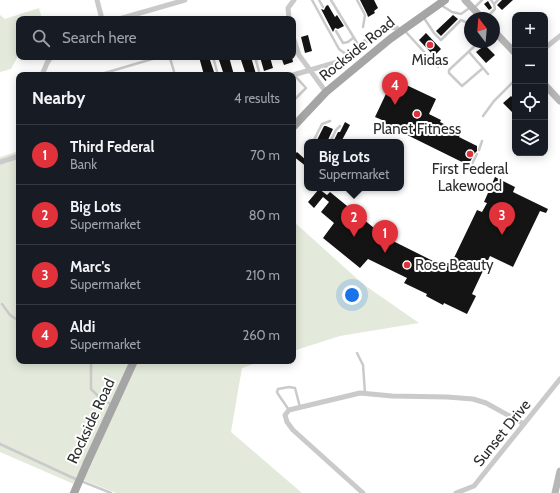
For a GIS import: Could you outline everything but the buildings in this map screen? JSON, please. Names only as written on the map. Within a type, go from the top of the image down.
[{"type":"main road","name":"Rockside Road","points":[[296,124],[326,92],[401,31],[442,2]]},
{"type":"main road","name":"Rockside Road","points":[[74,493],[133,364]]},
{"type":"street","points":[[97,0],[101,16]]},
{"type":"street","points":[[129,16],[185,0]]},
{"type":"street","points":[[289,16],[288,8],[294,0]]},
{"type":"street","points":[[465,0],[477,12]]},
{"type":"street","points":[[296,74],[339,62],[378,31],[384,28],[397,28],[401,31]]},
{"type":"street","points":[[548,46],[560,36]]},
{"type":"street","points":[[500,37],[512,50]]},
{"type":"street","points":[[296,46],[299,55],[326,92]]},
{"type":"street","points":[[43,72],[49,60]]},
{"type":"street","points":[[548,88],[560,101]]},
{"type":"street","points":[[0,162],[16,157]]},
{"type":"street","name":"Sunset Drive","points":[[456,493],[474,486],[560,379]]},
{"type":"street","points":[[363,493],[293,430],[287,422],[285,415],[289,410],[352,394],[365,393],[392,396],[447,397],[473,399],[486,403],[524,424]]},
{"type":"street","points":[[555,493],[560,471]]},
{"type":"lane","points":[[312,0],[339,49],[348,55]]},
{"type":"lane","points":[[319,0],[323,8]]},
{"type":"lane","points":[[331,0],[359,46]]},
{"type":"lane","points":[[357,0],[365,15],[363,27]]},
{"type":"lane","points":[[442,2],[452,12],[462,14],[482,0]]},
{"type":"lane","points":[[491,0],[495,9],[492,12]]},
{"type":"lane","points":[[494,4],[498,0]]},
{"type":"lane","points":[[422,16],[441,40],[461,20],[464,21]]},
{"type":"lane","points":[[336,31],[343,43],[348,42],[353,38]]},
{"type":"lane","points":[[401,31],[438,67]]},
{"type":"lane","points":[[473,48],[449,70],[449,73],[462,86],[483,68]]},
{"type":"lane","points":[[469,52],[488,74]]},
{"type":"lane","points":[[108,72],[149,60]]},
{"type":"lane","points":[[170,60],[174,72]]},
{"type":"lane","points":[[214,60],[217,72]]},
{"type":"lane","points":[[256,60],[259,72]]},
{"type":"lane","points":[[296,78],[306,88],[296,98]]},
{"type":"lane","points":[[483,116],[494,101],[512,83]]},
{"type":"lane","points":[[314,139],[322,124],[330,120]]},
{"type":"lane","points":[[332,139],[340,126]]},
{"type":"lane","points":[[479,150],[482,142]]},
{"type":"lane","points":[[470,168],[477,154]]},
{"type":"lane","points":[[2,304],[10,315],[16,319]]},
{"type":"lane","points":[[357,353],[363,365],[365,393]]},
{"type":"lane","points":[[91,364],[91,389],[99,398],[114,406]]},
{"type":"lane","points":[[289,410],[278,394],[278,389],[289,387],[295,388],[300,407]]},
{"type":"lane","points":[[0,444],[71,477],[111,493]]},
{"type":"green space","points":[[39,8],[41,16],[16,16],[16,60],[11,69],[0,72],[0,15],[5,19]]},
{"type":"green space","points":[[16,152],[16,364],[253,364],[242,368],[231,432],[302,493],[116,493],[81,479],[76,485],[0,452],[0,157]]},
{"type":"green space","points":[[296,224],[363,284],[419,323],[340,336],[296,350]]},
{"type":"place","name":"Midas","points":[[430,45]]},
{"type":"place","name":"Aldi","points":[[395,105]]},
{"type":"place","name":"Planet Fitness","points":[[417,114]]},
{"type":"place","name":"First Federal Lakewood","points":[[470,154]]},
{"type":"place","name":"Marc's","points":[[502,235]]},
{"type":"place","name":"Big Lots","points":[[354,237]]},
{"type":"place","name":"Third Federal","points":[[385,253]]},
{"type":"place","name":"Rose Beauty","points":[[407,265]]}]
